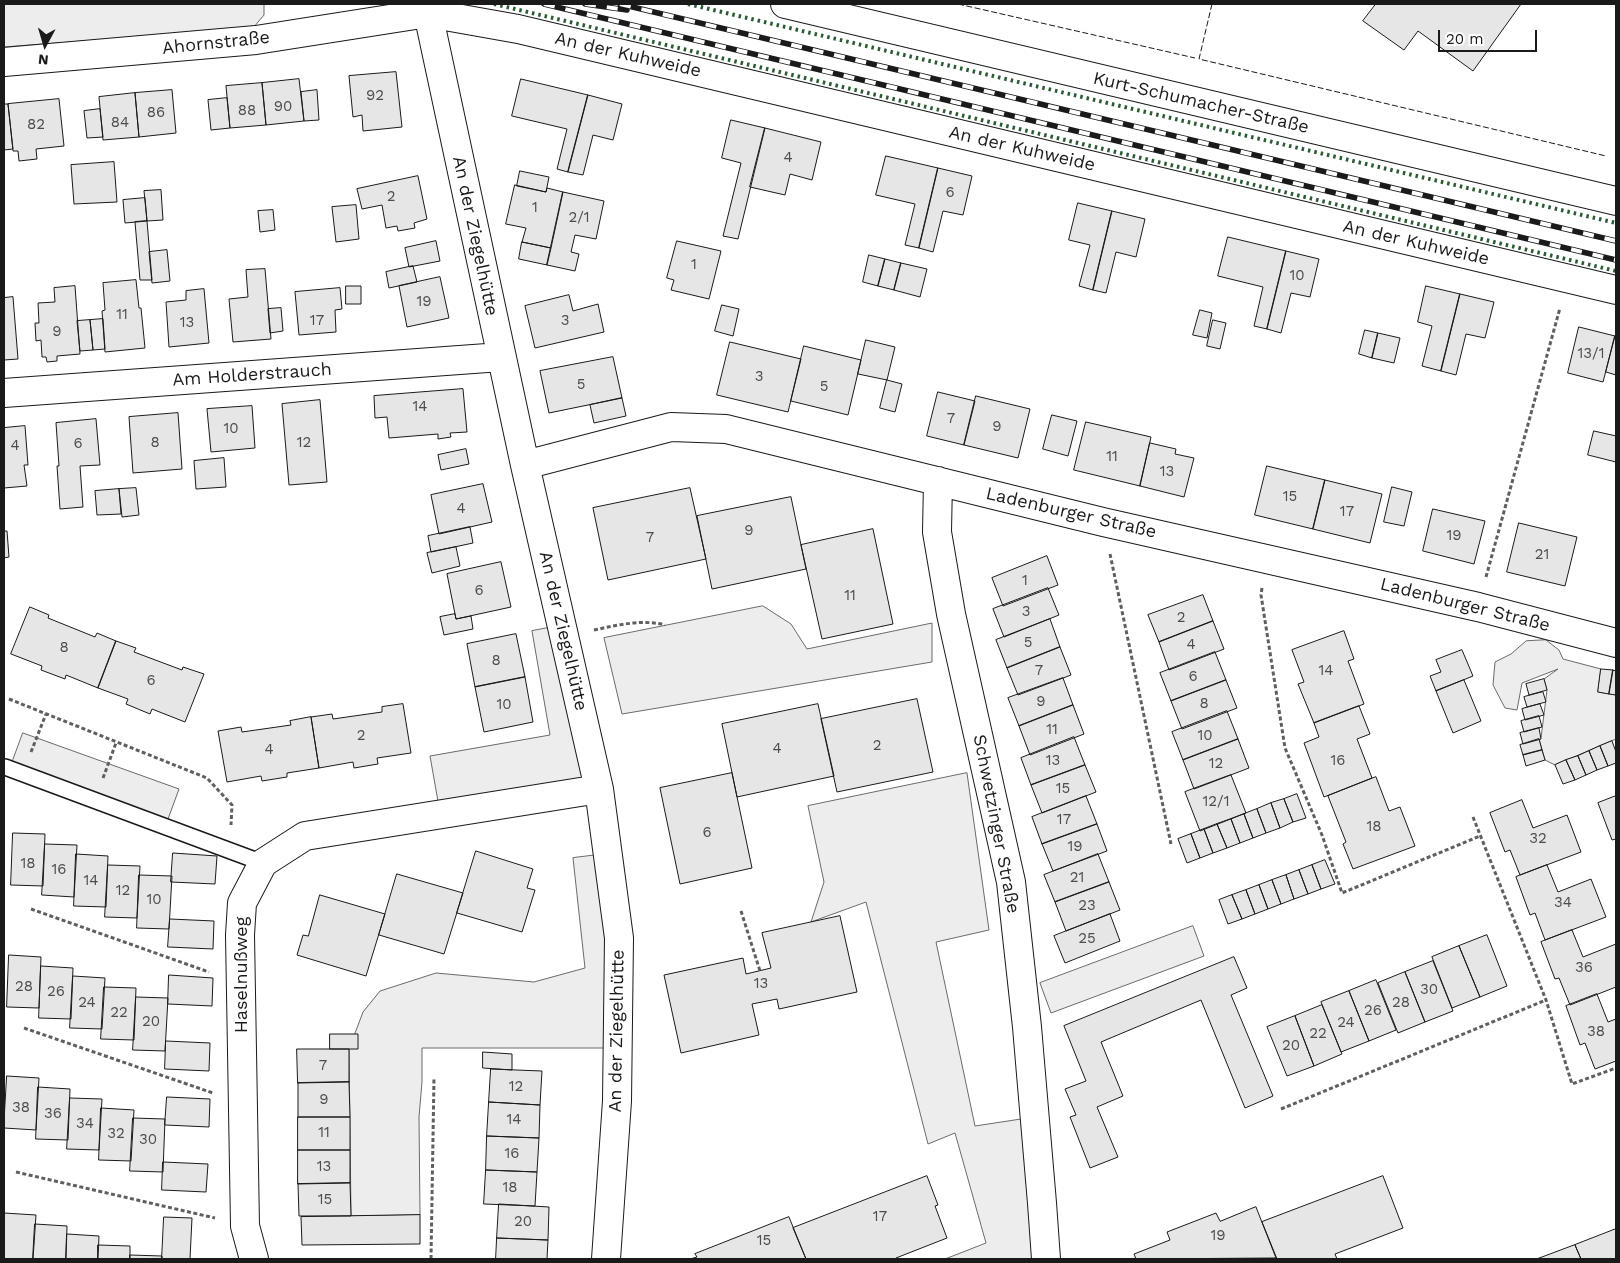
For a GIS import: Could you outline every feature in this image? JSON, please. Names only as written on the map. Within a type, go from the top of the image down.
[{"type":"street","name":"Kurt-Schumacher-Straße","points":[[785,4],[1616,201]]},
{"type":"street","name":"Ahornstraße","points":[[4,62],[256,40],[428,12]]},
{"type":"street","name":"An der Kuhweide","points":[[428,12],[518,29],[1616,290]]},
{"type":"street","name":"An der Ziegelhütte","points":[[428,12],[501,357],[599,790],[619,938],[617,1101],[606,1259]]},
{"type":"street","name":"Am Holderstrauch","points":[[4,392],[501,357]]},
{"type":"street","name":"Ladenburger Straße","points":[[525,465],[671,428],[726,429],[1103,522],[1478,607],[1616,643]]},
{"type":"street","name":"Schwetzinger Straße","points":[[938,481],[937,532],[951,614],[1011,882],[1027,1027],[1046,1259]]},
{"type":"street","name":"Haselnußweg","points":[[254,1259],[245,1226],[240,935],[242,903],[264,863],[305,836],[599,790]]},
{"type":"lane","points":[[393,4],[428,12]]},
{"type":"lane","points":[[5,766],[264,863]]},
{"type":"path","points":[[1478,607],[1568,279]]},
{"type":"path","points":[[1103,522],[1170,844]]},
{"type":"path","points":[[1268,558],[1261,595],[1285,748],[1322,835],[1342,893],[1480,836]]},
{"type":"path","points":[[564,635],[636,622],[655,622],[666,625]]},
{"type":"path","points":[[9,699],[207,778],[232,805],[230,851]]},
{"type":"path","points":[[23,773],[46,714]]},
{"type":"path","points":[[95,800],[116,742]]},
{"type":"path","points":[[1473,817],[1546,1000],[1572,1084],[1616,1068]]},
{"type":"path","points":[[31,909],[241,984]]},
{"type":"path","points":[[741,912],[760,971]]},
{"type":"path","points":[[1281,1109],[1546,1000]]},
{"type":"path","points":[[24,1028],[243,1104]]},
{"type":"path","points":[[431,1259],[434,1077]]},
{"type":"path","points":[[16,1172],[245,1226]]},
{"type":"shaded area","points":[[4,4],[264,4],[264,15],[253,28],[4,47]]},
{"type":"shaded area","points":[[763,606],[791,624],[807,649],[932,623],[932,662],[622,714],[604,638]]},
{"type":"shaded area","points":[[564,625],[591,781],[439,807],[430,756],[550,735],[532,631]]},
{"type":"shaded area","points":[[1546,640],[1559,650],[1563,659],[1601,669],[1598,692],[1616,695],[1616,739],[1555,765],[1545,760],[1539,739],[1541,738],[1547,690],[1544,679],[1558,669],[1522,683],[1517,710],[1505,708],[1493,685],[1495,662],[1511,654],[1526,641]]},
{"type":"shaded area","points":[[23,733],[179,789],[164,830],[8,774]]},
{"type":"shaded area","points":[[967,773],[989,930],[936,942],[975,1126],[1021,1119],[1033,1259],[945,1259],[986,1243],[955,1133],[928,1144],[866,902],[811,922],[824,882],[808,806]]},
{"type":"shaded area","points":[[606,854],[611,1048],[422,1048],[419,1117],[420,1215],[351,1216],[349,1049],[363,1012],[380,991],[436,973],[534,982],[585,968],[573,858]]},
{"type":"shaded area","points":[[1193,926],[1204,956],[1051,1013],[1040,983]]},
{"type":"building","points":[[1376,4],[1521,4],[1473,71],[1418,31],[1404,50],[1363,21]]},
{"type":"building","points":[[396,72],[402,127],[363,131],[362,115],[353,117],[349,76]]},
{"type":"building","points":[[299,79],[304,121],[266,125],[262,83]]},
{"type":"building","points":[[521,79],[588,95],[568,172],[557,169],[567,129],[512,116]]},
{"type":"building","points":[[262,83],[266,125],[230,128],[226,86]]},
{"type":"building","points":[[172,90],[176,133],[139,137],[135,93]]},
{"type":"building","points":[[317,90],[319,120],[304,121],[301,92]]},
{"type":"building","points":[[135,93],[139,137],[103,140],[99,97]]},
{"type":"building","points":[[588,95],[622,104],[613,140],[593,135],[583,175],[568,172]]},
{"type":"building","points":[[227,98],[230,128],[211,130],[208,100]]},
{"type":"building","points":[[59,99],[64,146],[36,149],[37,159],[19,161],[18,151],[13,151],[8,104]]},
{"type":"building","points":[[4,104],[8,104],[13,149],[4,150]]},
{"type":"building","points":[[100,109],[103,137],[87,138],[84,111]]},
{"type":"building","points":[[731,120],[765,128],[738,239],[723,236],[741,163],[722,158]]},
{"type":"building","points":[[765,128],[821,142],[812,180],[790,174],[785,195],[750,187]]},
{"type":"building","points":[[886,156],[938,168],[919,248],[905,245],[915,204],[876,195]]},
{"type":"building","points":[[114,162],[117,202],[74,204],[71,165]]},
{"type":"building","points":[[938,168],[972,176],[963,215],[943,211],[933,252],[919,248]]},
{"type":"building","points":[[520,171],[549,177],[546,192],[517,186]]},
{"type":"building","points":[[418,176],[427,219],[414,223],[415,228],[398,231],[397,226],[386,228],[382,205],[362,209],[357,189]]},
{"type":"building","points":[[515,185],[546,192],[547,188],[563,192],[551,248],[522,242],[526,228],[506,224]]},
{"type":"building","points":[[161,190],[163,220],[147,221],[144,191]]},
{"type":"building","points":[[563,192],[604,201],[596,239],[575,235],[571,252],[579,254],[575,271],[547,265]]},
{"type":"building","points":[[145,198],[147,221],[125,223],[123,200]]},
{"type":"building","points":[[1078,203],[1112,211],[1093,290],[1079,286],[1090,245],[1069,240]]},
{"type":"building","points":[[356,205],[359,239],[336,242],[332,207]]},
{"type":"building","points":[[273,210],[275,230],[260,232],[258,211]]},
{"type":"building","points":[[1112,211],[1145,219],[1136,257],[1116,252],[1106,293],[1093,290]]},
{"type":"building","points":[[147,221],[152,280],[140,280],[135,222]]},
{"type":"building","points":[[1228,237],[1286,251],[1267,329],[1254,326],[1263,287],[1218,276]]},
{"type":"building","points":[[436,241],[440,261],[409,267],[405,248]]},
{"type":"building","points":[[677,241],[721,251],[709,299],[671,290],[674,280],[667,278]]},
{"type":"building","points":[[522,242],[551,248],[547,265],[519,259]]},
{"type":"building","points":[[167,250],[170,281],[152,283],[149,252]]},
{"type":"building","points":[[1286,251],[1319,259],[1310,297],[1291,293],[1281,333],[1267,329]]},
{"type":"building","points":[[869,255],[885,259],[878,286],[863,282]]},
{"type":"building","points":[[885,259],[901,263],[894,290],[878,286]]},
{"type":"building","points":[[901,263],[927,269],[920,297],[894,290]]},
{"type":"building","points":[[413,266],[417,282],[389,288],[386,272]]},
{"type":"building","points":[[265,269],[271,339],[233,342],[229,299],[248,297],[246,270]]},
{"type":"building","points":[[440,277],[449,318],[407,327],[399,286]]},
{"type":"building","points":[[136,280],[145,348],[105,352],[102,311],[105,310],[103,283]]},
{"type":"building","points":[[75,286],[80,354],[57,356],[57,361],[47,362],[46,357],[42,357],[41,340],[36,341],[35,323],[39,323],[38,303],[55,302],[54,288]]},
{"type":"building","points":[[346,286],[361,286],[361,304],[346,304]]},
{"type":"building","points":[[1426,286],[1460,294],[1441,371],[1422,366],[1432,326],[1418,322]]},
{"type":"building","points":[[340,288],[342,309],[335,310],[336,332],[299,335],[295,292]]},
{"type":"building","points":[[204,289],[209,343],[169,347],[166,302],[186,300],[186,291]]},
{"type":"building","points":[[1460,294],[1494,302],[1485,338],[1466,334],[1456,375],[1441,371]]},
{"type":"building","points":[[569,295],[573,311],[598,304],[604,332],[535,348],[525,306]]},
{"type":"building","points":[[13,297],[18,359],[4,360],[4,298]]},
{"type":"building","points":[[722,305],[739,309],[733,336],[715,331]]},
{"type":"building","points":[[281,308],[283,331],[270,333],[268,309]]},
{"type":"building","points":[[1200,310],[1212,313],[1207,338],[1193,335]]},
{"type":"building","points":[[103,319],[105,349],[93,350],[90,320]]},
{"type":"building","points":[[90,320],[93,350],[80,351],[77,321]]},
{"type":"building","points":[[1213,320],[1226,323],[1220,349],[1207,346]]},
{"type":"building","points":[[1579,327],[1615,336],[1603,382],[1568,373]]},
{"type":"building","points":[[1365,330],[1378,333],[1372,358],[1359,354]]},
{"type":"building","points":[[1378,333],[1400,338],[1394,363],[1372,358]]},
{"type":"building","points":[[1616,336],[1616,375],[1606,372]]},
{"type":"building","points":[[866,340],[895,347],[887,380],[858,374]]},
{"type":"building","points":[[730,342],[801,359],[788,412],[717,395]]},
{"type":"building","points":[[804,346],[861,360],[848,415],[791,401]]},
{"type":"building","points":[[613,357],[622,398],[549,413],[540,371]]},
{"type":"building","points":[[887,380],[902,384],[895,412],[880,408]]},
{"type":"building","points":[[463,389],[467,432],[450,433],[451,437],[438,439],[438,434],[389,438],[387,417],[375,418],[374,396]]},
{"type":"building","points":[[938,392],[975,401],[964,445],[927,436]]},
{"type":"building","points":[[976,396],[1030,409],[1018,458],[964,445]]},
{"type":"building","points":[[622,398],[626,416],[594,423],[590,405]]},
{"type":"building","points":[[320,400],[327,482],[289,485],[282,404]]},
{"type":"building","points":[[252,406],[255,448],[211,452],[207,409]]},
{"type":"building","points":[[178,413],[182,469],[133,473],[129,417]]},
{"type":"building","points":[[1052,415],[1077,421],[1068,456],[1043,449]]},
{"type":"building","points":[[96,419],[100,465],[80,466],[83,507],[60,509],[56,423]]},
{"type":"building","points":[[1086,422],[1151,437],[1140,486],[1074,470]]},
{"type":"building","points":[[25,426],[28,465],[24,465],[27,486],[4,488],[4,428]]},
{"type":"building","points":[[1594,431],[1616,436],[1616,462],[1588,455]]},
{"type":"building","points":[[1150,443],[1176,449],[1175,454],[1194,458],[1184,497],[1140,486]]},
{"type":"building","points":[[466,449],[469,464],[441,470],[438,455]]},
{"type":"building","points":[[224,458],[226,487],[196,489],[194,461]]},
{"type":"building","points":[[1267,466],[1325,480],[1313,529],[1255,515]]},
{"type":"building","points":[[1325,480],[1382,494],[1370,543],[1313,529]]},
{"type":"building","points":[[483,484],[492,522],[439,534],[431,495]]},
{"type":"building","points":[[1392,487],[1412,492],[1404,526],[1384,522]]},
{"type":"building","points":[[136,488],[139,515],[122,517],[119,489]]},
{"type":"building","points":[[690,488],[706,559],[608,580],[593,508]]},
{"type":"building","points":[[119,489],[121,514],[97,515],[95,491]]},
{"type":"building","points":[[791,497],[806,569],[712,589],[697,516]]},
{"type":"building","points":[[1433,509],[1485,521],[1474,564],[1423,551]]},
{"type":"building","points":[[1519,523],[1577,537],[1565,586],[1507,572]]},
{"type":"building","points":[[470,527],[473,543],[431,552],[428,536]]},
{"type":"building","points":[[873,529],[893,624],[822,639],[801,545]]},
{"type":"building","points":[[4,531],[7,531],[9,557],[4,558]]},
{"type":"building","points":[[456,547],[460,566],[432,573],[427,553]]},
{"type":"building","points":[[1047,556],[1058,585],[1003,606],[992,578]]},
{"type":"building","points":[[501,562],[511,607],[456,619],[447,574]]},
{"type":"building","points":[[1048,588],[1059,615],[1004,637],[993,609]]},
{"type":"building","points":[[1203,595],[1213,621],[1159,642],[1148,615]]},
{"type":"building","points":[[30,607],[49,615],[48,618],[95,637],[97,633],[116,641],[98,688],[66,675],[65,679],[41,670],[42,666],[11,654]]},
{"type":"building","points":[[455,614],[456,619],[471,616],[473,629],[444,635],[440,617]]},
{"type":"building","points":[[1050,619],[1060,647],[1007,668],[996,640]]},
{"type":"building","points":[[1213,621],[1224,649],[1169,670],[1159,642]]},
{"type":"building","points":[[1344,631],[1354,659],[1348,661],[1364,704],[1314,723],[1298,684],[1304,682],[1292,650]]},
{"type":"building","points":[[516,634],[525,677],[475,687],[467,644]]},
{"type":"building","points":[[116,641],[136,648],[134,652],[182,670],[183,667],[204,674],[185,722],[152,709],[150,714],[126,704],[128,699],[98,688]]},
{"type":"building","points":[[1060,647],[1071,675],[1018,695],[1007,668]]},
{"type":"building","points":[[1462,650],[1473,676],[1436,691],[1430,676],[1441,672],[1436,660]]},
{"type":"building","points":[[1215,652],[1226,680],[1171,701],[1160,673]]},
{"type":"building","points":[[1601,669],[1613,670],[1609,694],[1598,692]]},
{"type":"building","points":[[1613,670],[1616,671],[1616,695],[1609,694]]},
{"type":"building","points":[[525,677],[533,722],[484,732],[475,687]]},
{"type":"building","points":[[1063,678],[1073,705],[1019,726],[1008,698]]},
{"type":"building","points":[[1544,679],[1547,690],[1529,695],[1526,684]]},
{"type":"building","points":[[1226,680],[1237,708],[1182,729],[1171,701]]},
{"type":"building","points":[[1464,680],[1481,721],[1453,733],[1436,691]]},
{"type":"building","points":[[1543,692],[1546,702],[1527,707],[1524,697]]},
{"type":"building","points":[[917,699],[933,772],[837,792],[821,719]]},
{"type":"building","points":[[403,704],[411,753],[377,758],[378,764],[354,768],[353,762],[319,768],[311,717],[332,714],[333,719],[382,712],[382,707]]},
{"type":"building","points":[[818,704],[834,776],[737,797],[722,724]]},
{"type":"building","points":[[1540,704],[1544,715],[1525,720],[1522,709]]},
{"type":"building","points":[[1073,705],[1084,734],[1030,755],[1019,726]]},
{"type":"building","points":[[1359,706],[1370,734],[1357,739],[1372,778],[1324,797],[1304,743],[1319,737],[1314,723]]},
{"type":"building","points":[[1227,711],[1238,739],[1183,760],[1172,732]]},
{"type":"building","points":[[1539,716],[1542,727],[1524,732],[1521,721]]},
{"type":"building","points":[[311,717],[319,768],[287,773],[287,777],[262,781],[261,776],[227,782],[218,731],[241,727],[242,732],[291,725],[290,721]]},
{"type":"building","points":[[1539,728],[1541,739],[1523,744],[1520,733]]},
{"type":"building","points":[[1074,737],[1085,765],[1031,785],[1021,758]]},
{"type":"building","points":[[1238,739],[1249,768],[1194,789],[1183,760]]},
{"type":"building","points":[[1539,739],[1542,750],[1523,755],[1520,745]]},
{"type":"building","points":[[1612,741],[1616,752],[1616,763],[1608,766],[1600,746]]},
{"type":"building","points":[[1600,746],[1608,766],[1597,770],[1589,751]]},
{"type":"building","points":[[1542,750],[1545,760],[1526,766],[1523,755]]},
{"type":"building","points":[[1589,751],[1597,770],[1586,775],[1578,756]]},
{"type":"building","points":[[1578,756],[1586,775],[1575,780],[1566,760]]},
{"type":"building","points":[[1566,760],[1575,780],[1563,784],[1555,765]]},
{"type":"building","points":[[1085,765],[1096,792],[1042,813],[1031,785]]},
{"type":"building","points":[[732,773],[752,868],[680,884],[660,788]]},
{"type":"building","points":[[1231,775],[1246,813],[1200,831],[1185,792]]},
{"type":"building","points":[[1376,777],[1389,811],[1400,807],[1415,846],[1353,869],[1343,844],[1346,842],[1328,796]]},
{"type":"building","points":[[1297,794],[1306,818],[1293,822],[1284,799]]},
{"type":"building","points":[[1086,796],[1097,824],[1042,844],[1032,817]]},
{"type":"building","points":[[1616,796],[1616,839],[1612,840],[1598,803]]},
{"type":"building","points":[[1284,799],[1293,822],[1280,828],[1271,803]]},
{"type":"building","points":[[1522,800],[1533,828],[1567,815],[1581,852],[1520,875],[1510,850],[1505,852],[1490,813]]},
{"type":"building","points":[[1271,803],[1280,828],[1266,833],[1257,809]]},
{"type":"building","points":[[1257,809],[1266,833],[1253,838],[1244,814]]},
{"type":"building","points":[[1244,814],[1253,838],[1240,843],[1231,819]]},
{"type":"building","points":[[1231,819],[1240,843],[1227,848],[1217,824]]},
{"type":"building","points":[[1097,824],[1107,851],[1053,871],[1042,844]]},
{"type":"building","points":[[1217,824],[1227,848],[1213,853],[1204,829]]},
{"type":"building","points":[[1204,829],[1213,853],[1200,858],[1191,834]]},
{"type":"building","points":[[13,833],[45,834],[43,886],[11,885]]},
{"type":"building","points":[[1191,834],[1200,858],[1187,863],[1178,839]]},
{"type":"building","points":[[45,844],[77,845],[74,897],[42,895]]},
{"type":"building","points":[[476,851],[533,869],[527,888],[535,890],[522,932],[457,913]]},
{"type":"building","points":[[173,853],[217,856],[215,884],[171,882]]},
{"type":"building","points":[[76,854],[108,856],[106,907],[74,906]]},
{"type":"building","points":[[1098,854],[1109,882],[1055,902],[1044,875]]},
{"type":"building","points":[[1325,860],[1335,884],[1321,889],[1312,865]]},
{"type":"building","points":[[108,865],[140,866],[137,918],[105,917]]},
{"type":"building","points":[[1312,865],[1321,889],[1308,894],[1299,870]]},
{"type":"building","points":[[1547,865],[1558,892],[1591,879],[1606,917],[1545,940],[1535,913],[1530,915],[1516,877]]},
{"type":"building","points":[[1299,870],[1308,894],[1294,899],[1286,875]]},
{"type":"building","points":[[397,874],[463,893],[444,954],[379,935]]},
{"type":"building","points":[[139,875],[172,876],[169,929],[137,928]]},
{"type":"building","points":[[1286,875],[1294,899],[1281,904],[1272,880]]},
{"type":"building","points":[[1272,880],[1281,904],[1268,909],[1259,885]]},
{"type":"building","points":[[1109,882],[1120,910],[1066,931],[1055,902]]},
{"type":"building","points":[[1259,885],[1268,909],[1255,914],[1246,890]]},
{"type":"building","points":[[1246,890],[1255,914],[1242,919],[1232,895]]},
{"type":"building","points":[[320,895],[385,914],[366,976],[297,955],[303,935],[308,936]]},
{"type":"building","points":[[1232,895],[1242,919],[1228,924],[1219,900]]},
{"type":"building","points":[[1110,914],[1120,941],[1065,963],[1054,936]]},
{"type":"building","points":[[840,916],[857,992],[779,1009],[777,999],[752,1004],[759,1035],[681,1053],[664,975],[743,958],[746,974],[771,968],[762,933]]},
{"type":"building","points":[[170,919],[214,921],[213,949],[168,947]]},
{"type":"building","points":[[1572,930],[1583,957],[1616,944],[1616,987],[1570,1005],[1559,978],[1555,979],[1541,942]]},
{"type":"building","points":[[1487,935],[1507,986],[1480,997],[1459,946]]},
{"type":"building","points":[[1459,946],[1480,997],[1452,1008],[1432,957]]},
{"type":"building","points":[[9,955],[41,957],[39,1008],[7,1007]]},
{"type":"building","points":[[1234,957],[1247,988],[1231,995],[1273,1096],[1245,1108],[1201,1000],[1101,1042],[1123,1096],[1097,1107],[1118,1157],[1090,1168],[1070,1117],[1076,1115],[1065,1089],[1086,1081],[1064,1026]]},
{"type":"building","points":[[1433,961],[1453,1011],[1425,1022],[1405,972]]},
{"type":"building","points":[[41,966],[73,968],[71,1019],[39,1018]]},
{"type":"building","points":[[1405,972],[1425,1022],[1398,1033],[1378,983]]},
{"type":"building","points":[[169,975],[213,978],[212,1006],[168,1004]]},
{"type":"building","points":[[73,976],[105,978],[102,1029],[70,1028]]},
{"type":"building","points":[[1376,980],[1396,1030],[1369,1041],[1349,991]]},
{"type":"building","points":[[104,987],[136,988],[134,1040],[101,1039]]},
{"type":"building","points":[[1349,991],[1369,1041],[1341,1052],[1321,1002]]},
{"type":"building","points":[[1597,994],[1608,1022],[1616,1019],[1616,1061],[1595,1069],[1585,1043],[1580,1045],[1566,1006]]},
{"type":"building","points":[[136,997],[168,998],[165,1051],[133,1050]]},
{"type":"building","points":[[1322,1005],[1342,1054],[1314,1066],[1295,1016]]},
{"type":"building","points":[[1295,1016],[1314,1066],[1287,1076],[1267,1027]]},
{"type":"building","points":[[330,1034],[358,1034],[358,1049],[330,1049]]},
{"type":"building","points":[[166,1041],[210,1043],[209,1071],[165,1069]]},
{"type":"building","points":[[297,1049],[349,1049],[349,1082],[298,1083]]},
{"type":"building","points":[[483,1052],[512,1054],[512,1070],[483,1068]]},
{"type":"building","points":[[491,1069],[542,1071],[540,1105],[489,1102]]},
{"type":"building","points":[[7,1076],[39,1078],[36,1130],[4,1128]]},
{"type":"building","points":[[349,1082],[350,1117],[298,1117],[298,1083]]},
{"type":"building","points":[[38,1087],[70,1089],[68,1140],[36,1139]]},
{"type":"building","points":[[167,1097],[210,1099],[209,1127],[165,1125]]},
{"type":"building","points":[[70,1098],[102,1099],[99,1150],[67,1149]]},
{"type":"building","points":[[489,1102],[540,1105],[539,1138],[487,1136]]},
{"type":"building","points":[[101,1108],[134,1110],[131,1161],[99,1160]]},
{"type":"building","points":[[298,1117],[350,1117],[350,1150],[298,1150]]},
{"type":"building","points":[[133,1118],[165,1119],[163,1172],[130,1171]]},
{"type":"building","points":[[487,1136],[539,1138],[537,1172],[486,1170]]},
{"type":"building","points":[[298,1150],[350,1150],[350,1183],[298,1184]]},
{"type":"building","points":[[163,1162],[208,1164],[206,1192],[162,1190]]},
{"type":"building","points":[[486,1170],[537,1172],[535,1206],[484,1204]]},
{"type":"building","points":[[927,1176],[938,1205],[935,1206],[947,1238],[897,1259],[806,1259],[793,1228]]},
{"type":"building","points":[[1383,1176],[1403,1228],[1335,1254],[1337,1259],[1277,1259],[1262,1222]]},
{"type":"building","points":[[350,1183],[351,1216],[299,1216],[298,1184]]},
{"type":"building","points":[[499,1204],[549,1207],[548,1240],[497,1238]]},
{"type":"building","points":[[1256,1207],[1276,1258],[1136,1259],[1134,1254],[1170,1240],[1167,1232],[1216,1213],[1220,1221]]},
{"type":"building","points":[[4,1213],[36,1215],[33,1259],[4,1259]]},
{"type":"building","points":[[420,1215],[420,1244],[302,1245],[301,1217]]},
{"type":"building","points":[[164,1217],[192,1218],[190,1259],[162,1259]]},
{"type":"building","points":[[789,1217],[806,1259],[690,1259],[697,1257],[695,1254]]},
{"type":"building","points":[[35,1224],[67,1226],[66,1259],[33,1259]]},
{"type":"building","points":[[1616,1229],[1616,1259],[1581,1259],[1575,1245]]},
{"type":"building","points":[[67,1234],[99,1236],[98,1259],[66,1259]]},
{"type":"building","points":[[497,1238],[548,1240],[547,1259],[496,1259]]},
{"type":"building","points":[[98,1245],[130,1246],[130,1259],[98,1259]]},
{"type":"building","points":[[1575,1245],[1581,1259],[1537,1259]]},
{"type":"building","points":[[130,1255],[162,1256],[162,1259],[130,1259]]},
{"type":"railway","points":[[544,4],[1616,260]]},
{"type":"railway","points":[[585,4],[627,10]]},
{"type":"railway","points":[[620,4],[1616,241]]},
{"type":"hedge","points":[[494,4],[1616,271]]},
{"type":"hedge","points":[[688,4],[1616,223]]},
{"type":"fence","points":[[958,4],[1195,58]]},
{"type":"fence","points":[[1212,4],[1199,59],[1606,156]]}]
